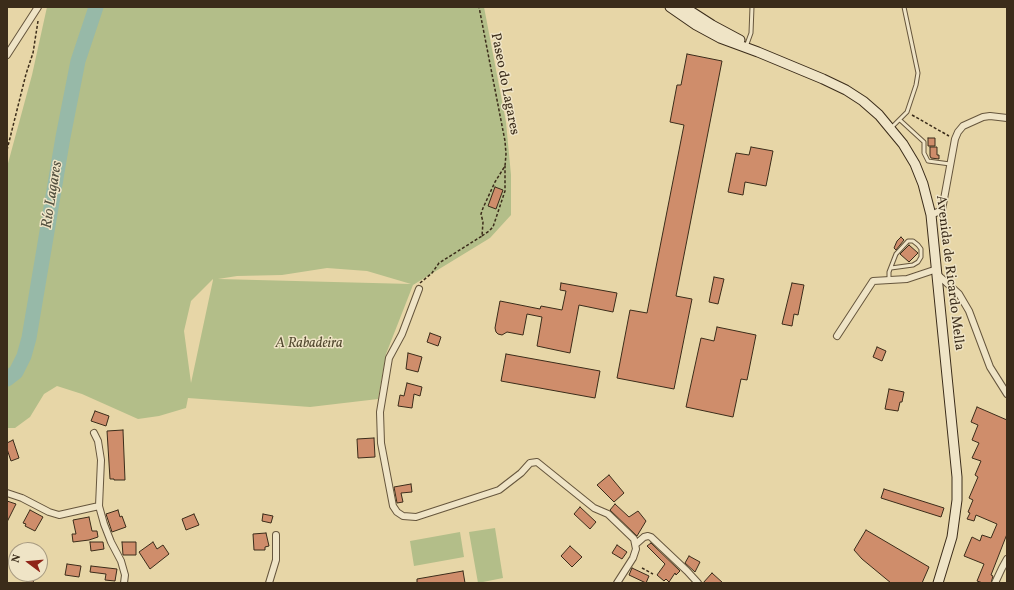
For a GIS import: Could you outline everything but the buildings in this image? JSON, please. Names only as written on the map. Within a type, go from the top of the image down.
[{"type":"main road","points":[[663,7],[678,17],[696,25]]},
{"type":"main road","name":"Avenida de Ricardo Mella","points":[[670,7],[696,25],[720,38],[758,52],[846,90],[869,106],[891,128],[915,164],[923,184],[931,215],[956,459],[957,493],[952,537],[938,583]]},
{"type":"main road","points":[[677,7],[688,14],[706,21]]},
{"type":"main road","name":"Avenida de Ricardo Mella","points":[[684,7],[758,52]]},
{"type":"street","points":[[7,55],[38,7]]},
{"type":"street","points":[[931,215],[942,210],[955,138],[962,126],[983,117],[990,116],[1007,118]]},
{"type":"street","points":[[837,336],[873,281],[914,278],[937,272],[959,294],[969,311],[990,367],[1007,394]]},
{"type":"street","points":[[419,289],[402,334],[389,358],[380,412],[381,443],[393,506],[397,512],[403,516],[416,517],[499,490],[533,461],[540,464],[594,508],[608,514],[634,539],[636,549],[633,558],[617,583]]},
{"type":"street","points":[[94,433],[98,441],[100,460],[100,506],[104,524],[121,561],[125,575],[124,583]]},
{"type":"street","points":[[7,493],[22,498],[49,512],[59,515],[100,506]]},
{"type":"street","points":[[269,583],[276,560],[276,535]]},
{"type":"street","points":[[636,544],[644,537],[651,537],[698,583]]},
{"type":"street","points":[[995,583],[1007,559]]},
{"type":"lane","points":[[747,44],[751,33],[752,7]]},
{"type":"lane","points":[[891,128],[907,112],[916,85],[918,73],[904,7]]},
{"type":"lane","points":[[900,120],[924,142],[924,153],[928,161],[950,164]]},
{"type":"lane","points":[[889,280],[889,272],[896,254],[908,241],[913,241],[921,249],[921,257],[918,262],[913,265],[891,268]]},
{"type":"path","name":"Paseo do Lagares","points":[[419,289],[420,283],[432,273],[439,264],[490,231],[493,227],[505,191],[505,141],[479,7]]},
{"type":"path","points":[[7,150],[26,74],[34,53],[38,20]]},
{"type":"path","points":[[907,112],[955,138]]},
{"type":"path","points":[[482,236],[483,208],[495,182],[505,166]]},
{"type":"path","points":[[642,568],[653,574]]},
{"type":"green space","name":"A Rabadeira","points":[[47,7],[484,7],[506,122],[511,175],[511,215],[490,238],[413,285],[386,354],[378,399],[310,407],[188,398],[186,408],[159,416],[138,419],[82,394],[57,386],[44,394],[30,417],[15,428],[7,428],[7,167],[32,75]],"holes":[[[327,268],[367,271],[411,284],[218,279],[237,276],[282,275]],[[213,280],[191,383],[184,331],[191,301]]]},
{"type":"green space","points":[[495,528],[503,578],[478,583],[469,532]]},
{"type":"green space","points":[[460,532],[464,557],[414,566],[410,541]]},
{"type":"waterway","name":"Río Lagares","points":[[7,379],[16,372],[24,356],[29,338],[63,137],[78,61],[96,7]]}]
